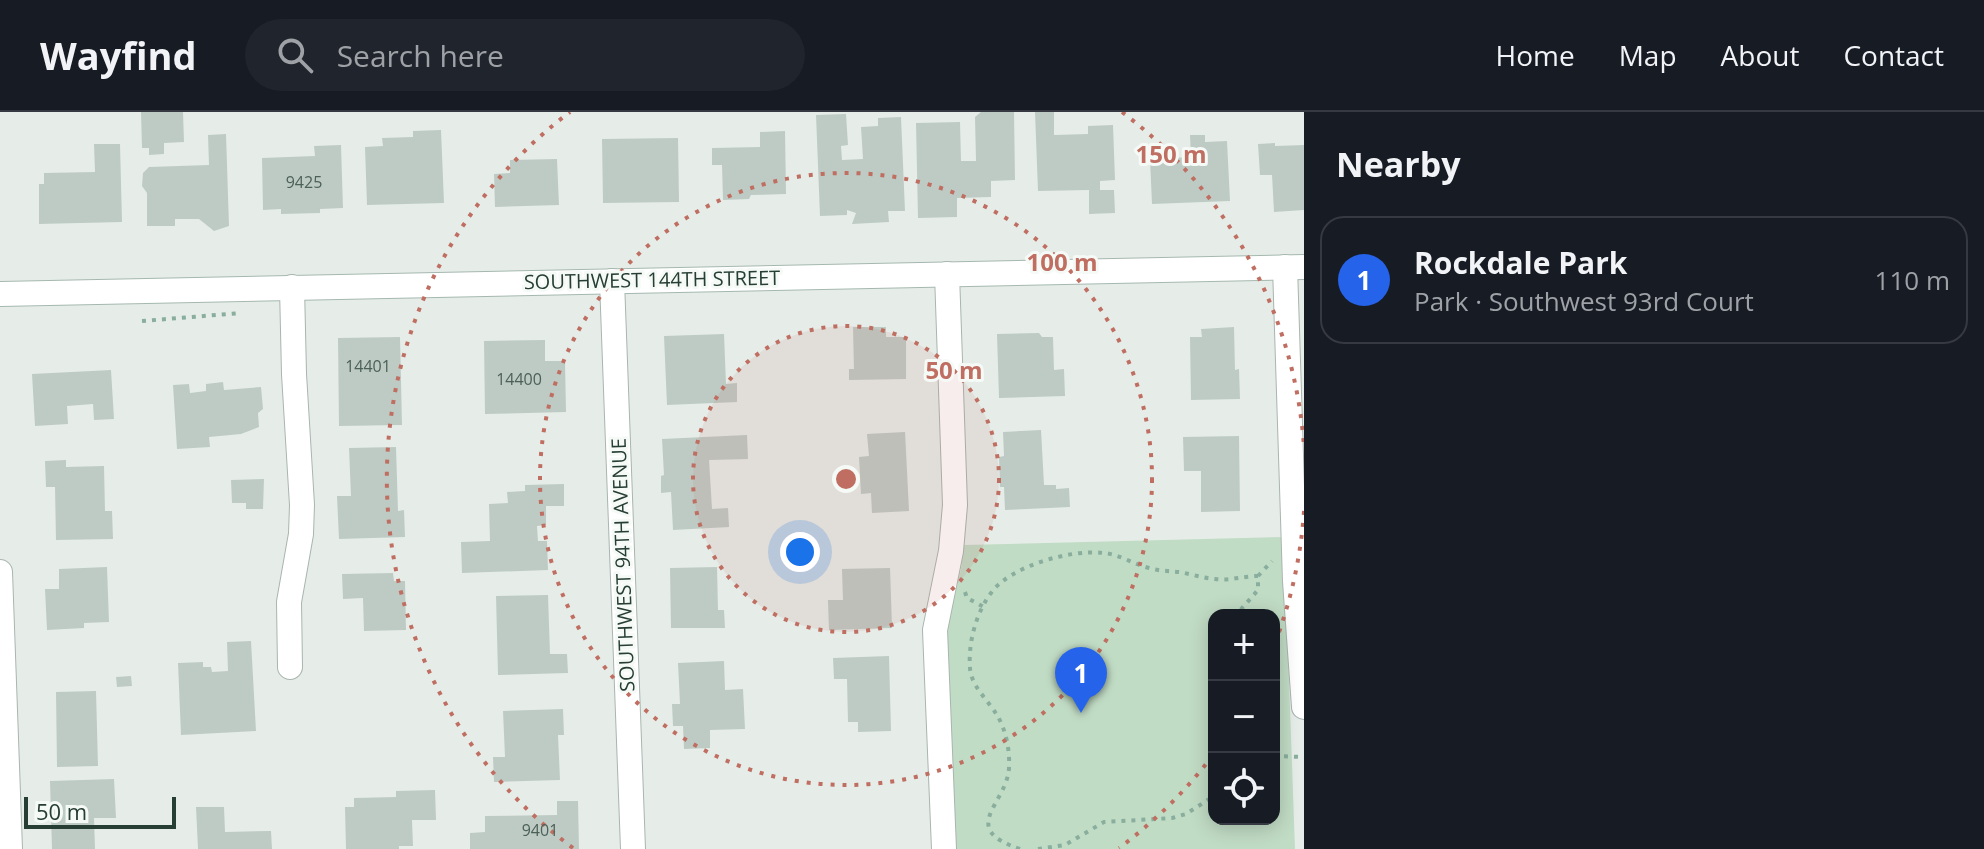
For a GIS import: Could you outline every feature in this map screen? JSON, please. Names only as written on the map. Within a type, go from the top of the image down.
[{"type":"street","name":"SOUTHWEST 144TH STREET","points":[[0,294],[1294,267]]},
{"type":"street","points":[[1294,267],[1295,581],[1304,707]]},
{"type":"street","points":[[944,849],[935,630],[951,551],[955,505],[947,274]]},
{"type":"street","name":"SOUTHWEST 94TH AVENUE","points":[[612,281],[633,849]]},
{"type":"street","points":[[290,667],[289,602],[301,534],[302,505],[292,287]]},
{"type":"street","points":[[0,572],[10,849]]},
{"type":"path","points":[[142,321],[252,312]]},
{"type":"path","points":[[1020,849],[991,834],[988,826],[989,811],[1009,771],[1007,740],[998,716],[970,673],[969,653],[976,622],[992,591],[1016,574],[1059,555],[1082,552],[1105,553],[1150,569],[1220,580],[1258,576],[1277,558]]},
{"type":"path","points":[[1241,609],[1258,590],[1258,576]]},
{"type":"path","points":[[964,589],[967,598],[984,607]]},
{"type":"path","points":[[1280,756],[1304,757]]},
{"type":"path","points":[[1038,849],[1065,845],[1104,822],[1172,818],[1186,814],[1208,800]]},
{"type":"green space","points":[[1284,537],[1295,849],[954,849],[947,629],[964,545]]},
{"type":"building","points":[[141,112],[183,112],[184,142],[164,143],[164,154],[149,155],[149,148],[142,148]]},
{"type":"building","points":[[981,112],[1014,112],[1015,180],[991,181],[991,197],[957,198],[957,217],[918,218],[916,123],[960,122],[961,161],[976,161],[975,117]]},
{"type":"building","points":[[1035,112],[1054,112],[1054,135],[1088,134],[1088,126],[1113,125],[1115,180],[1100,181],[1100,190],[1114,190],[1115,213],[1089,214],[1089,190],[1038,191]]},
{"type":"building","points":[[846,114],[848,145],[841,146],[842,160],[863,159],[861,127],[878,126],[878,118],[901,117],[905,211],[888,211],[889,222],[852,224],[856,213],[847,210],[847,215],[820,216],[816,115]]},
{"type":"building","points":[[441,130],[444,203],[367,205],[365,147],[383,146],[382,138],[413,137],[413,131]]},
{"type":"building","points":[[785,131],[786,194],[723,200],[722,165],[712,165],[712,148],[760,147],[760,132]]},
{"type":"building","points":[[226,134],[229,226],[214,231],[199,219],[175,219],[175,226],[147,226],[147,193],[142,186],[143,173],[149,167],[209,165],[208,135]]},
{"type":"building","points":[[1190,135],[1205,135],[1205,142],[1227,141],[1230,201],[1152,204],[1150,159],[1191,157]]},
{"type":"building","points":[[678,138],[679,202],[603,203],[602,139]]},
{"type":"building","points":[[1275,143],[1275,146],[1304,145],[1304,210],[1274,212],[1272,175],[1260,175],[1258,144]]},
{"type":"building","points":[[94,144],[120,144],[122,222],[39,224],[39,184],[44,184],[44,173],[95,172]]},
{"type":"building","points":[[341,145],[343,208],[320,209],[320,213],[281,214],[281,209],[263,210],[262,158],[315,156],[314,146]]},
{"type":"building","points":[[557,159],[559,205],[495,207],[494,174],[510,173],[510,160]]},
{"type":"building","points":[[853,327],[886,327],[886,337],[906,337],[906,379],[849,380],[849,369],[854,369]]},
{"type":"building","points":[[1234,327],[1235,370],[1239,369],[1240,399],[1191,400],[1190,337],[1202,337],[1201,329]]},
{"type":"building","points":[[1039,333],[1042,337],[1053,337],[1054,370],[1064,369],[1065,396],[999,398],[997,334]]},
{"type":"building","points":[[724,334],[726,384],[737,383],[737,402],[667,405],[664,336]]},
{"type":"building","points":[[400,337],[402,425],[339,426],[338,338]]},
{"type":"building","points":[[545,340],[545,361],[565,361],[566,412],[485,414],[484,341]]},
{"type":"building","points":[[111,370],[114,419],[94,420],[93,404],[67,406],[68,424],[35,426],[32,374]]},
{"type":"building","points":[[223,382],[224,390],[261,387],[263,409],[258,413],[259,427],[241,434],[209,437],[210,447],[177,449],[173,385],[189,384],[190,393],[206,391],[206,384]]},
{"type":"building","points":[[1041,430],[1044,485],[1056,485],[1056,489],[1069,488],[1070,507],[1005,510],[999,457],[1004,456],[1003,432]]},
{"type":"building","points":[[905,432],[909,511],[872,513],[871,493],[861,494],[859,457],[869,456],[867,434]]},
{"type":"building","points":[[747,435],[748,459],[709,460],[712,509],[728,508],[729,527],[673,530],[671,492],[661,493],[661,476],[664,475],[662,439]]},
{"type":"building","points":[[1239,436],[1240,511],[1201,512],[1201,471],[1184,471],[1183,437]]},
{"type":"building","points":[[396,447],[398,511],[404,510],[405,537],[339,539],[337,496],[351,496],[349,448]]},
{"type":"building","points":[[66,460],[66,467],[104,466],[105,511],[112,511],[113,539],[56,540],[55,487],[46,487],[45,461]]},
{"type":"building","points":[[264,479],[263,509],[246,509],[246,503],[232,503],[231,480]]},
{"type":"building","points":[[564,484],[564,506],[546,506],[546,525],[537,526],[538,541],[547,541],[548,570],[462,573],[461,542],[490,541],[489,504],[508,503],[507,492],[525,491],[525,485]]},
{"type":"building","points":[[107,567],[109,622],[84,623],[84,628],[47,630],[45,589],[59,589],[59,569]]},
{"type":"building","points":[[717,567],[718,610],[724,610],[725,628],[671,628],[670,568]]},
{"type":"building","points":[[890,568],[892,628],[829,630],[828,600],[843,600],[842,569]]},
{"type":"building","points":[[393,573],[394,581],[405,581],[406,630],[364,631],[363,598],[343,599],[342,574]]},
{"type":"building","points":[[548,595],[550,654],[567,654],[568,673],[498,675],[496,596]]},
{"type":"building","points":[[251,641],[256,731],[181,735],[178,663],[203,662],[203,667],[211,667],[212,672],[228,671],[227,642]]},
{"type":"building","points":[[889,656],[891,731],[858,732],[858,722],[848,722],[847,679],[834,679],[833,658]]},
{"type":"building","points":[[724,661],[725,690],[743,689],[745,729],[710,730],[710,748],[684,749],[683,726],[673,726],[672,704],[680,704],[678,663]]},
{"type":"building","points":[[131,676],[132,686],[117,687],[116,677]]},
{"type":"building","points":[[96,691],[98,766],[57,767],[56,692]]},
{"type":"building","points":[[563,709],[564,735],[558,735],[560,780],[494,782],[493,757],[505,757],[503,711]]},
{"type":"building","points":[[114,779],[116,818],[94,818],[95,849],[52,849],[50,781]]},
{"type":"building","points":[[435,790],[436,820],[412,820],[413,846],[346,849],[345,807],[354,807],[354,798],[396,797],[396,791]]},
{"type":"building","points":[[557,801],[578,801],[579,849],[470,849],[470,833],[485,832],[485,816],[557,815]]},
{"type":"building","points":[[196,807],[224,807],[225,832],[271,831],[272,849],[198,849]]},
{"type":"place","name":"Rockdale Park","points":[[1081,713]]}]
